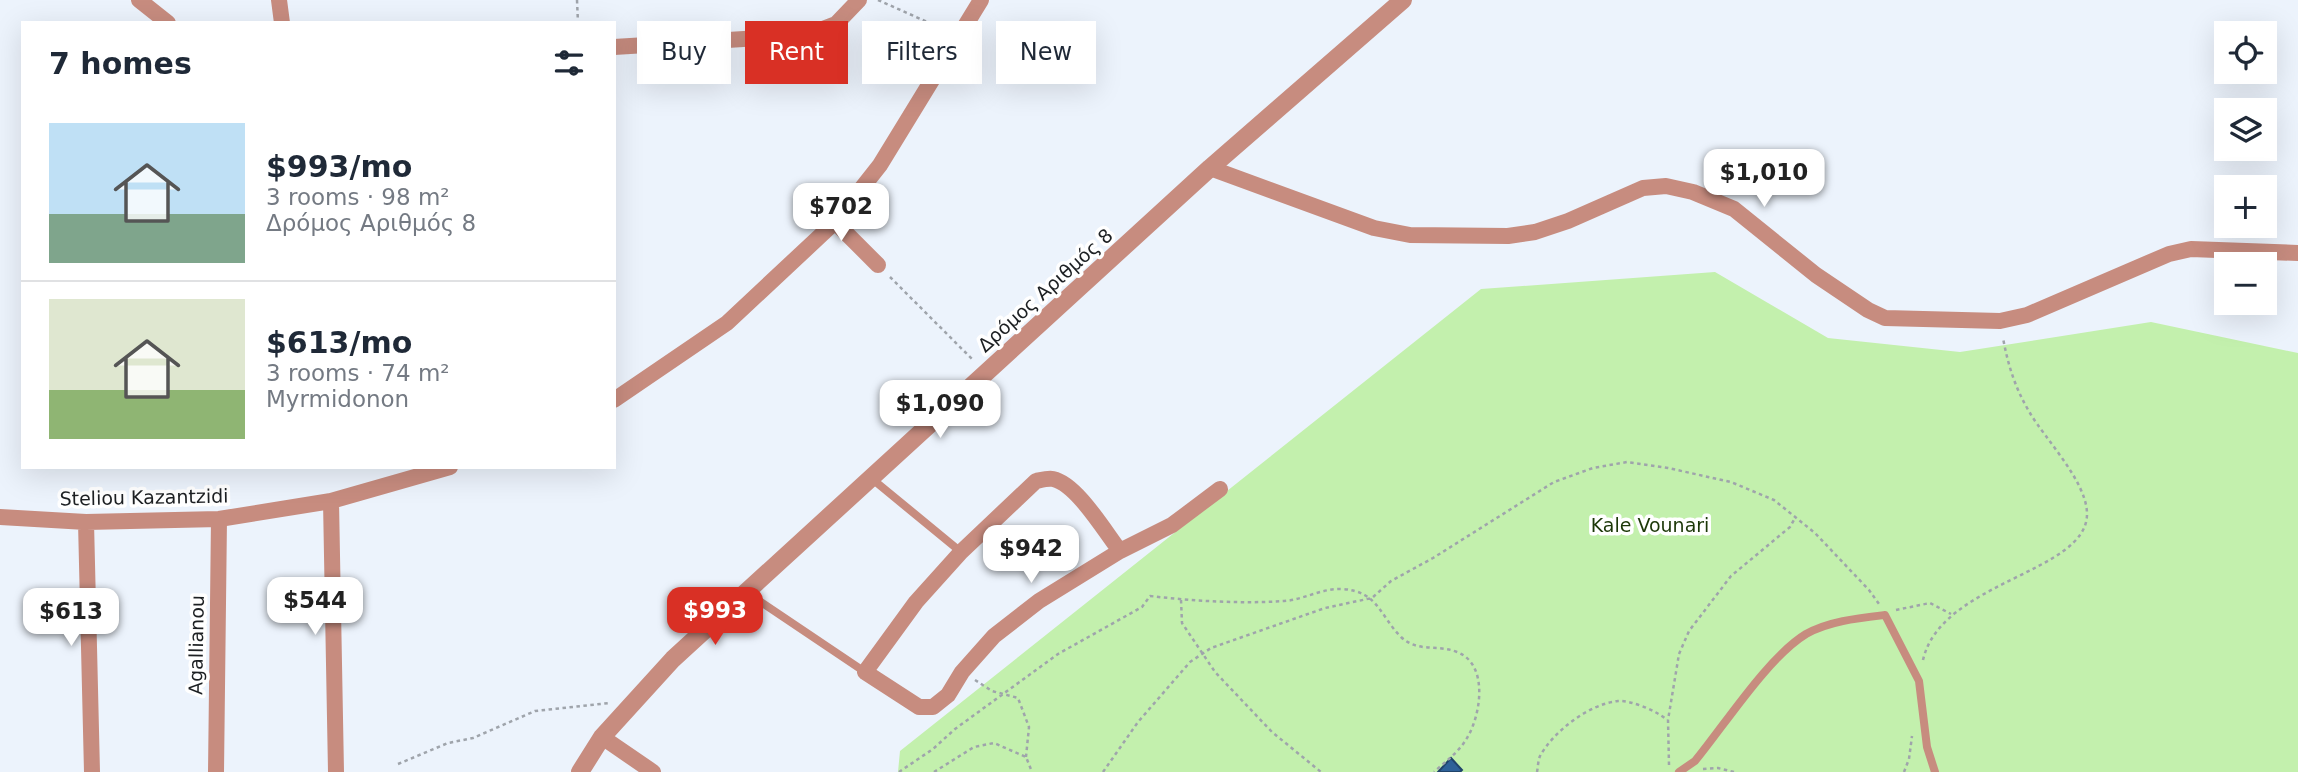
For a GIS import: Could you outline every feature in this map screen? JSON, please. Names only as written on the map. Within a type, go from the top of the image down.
[{"type":"street","points":[[139,0],[166,21]]},
{"type":"street","points":[[279,0],[282,21]]},
{"type":"street","points":[[616,47],[807,35],[836,24],[859,0]]},
{"type":"street","points":[[968,21],[981,0]]},
{"type":"street","name":"Δρόμος Αριθμός 8","points":[[580,772],[602,737],[673,659],[1210,168],[1403,0]]},
{"type":"street","points":[[616,399],[727,323],[835,222],[880,165],[930,84]]},
{"type":"street","points":[[1210,168],[1374,228],[1423,235],[1508,236],[1535,232],[1568,221],[1643,188],[1666,186],[1714,199],[1734,209],[1816,275],[1868,310],[1885,318],[2000,321],[2027,314],[2169,254],[2191,249],[2298,253]]},
{"type":"street","points":[[835,222],[878,265]]},
{"type":"street","name":"Steliou Kazantzidi","points":[[0,517],[86,522],[219,519],[331,500],[443,469]]},
{"type":"street","points":[[1120,551],[1079,497],[1064,484],[1051,478],[1036,481],[961,552],[916,602],[864,672],[919,706],[933,707],[948,695],[962,672],[995,636],[1039,601],[1120,551],[1172,525],[1220,489]]},
{"type":"street","points":[[331,500],[336,772]]},
{"type":"street","name":"Agallianou","points":[[216,772],[219,519]]},
{"type":"street","points":[[86,522],[92,772]]},
{"type":"street","points":[[602,737],[653,772]]},
{"type":"lane","points":[[870,478],[961,552]]},
{"type":"lane","points":[[747,592],[864,672]]},
{"type":"lane","points":[[1683,770],[1695,761],[1775,660],[1806,634],[1850,619],[1885,615],[1919,681],[1927,747],[1935,772]]},
{"type":"path","points":[[576,0],[578,21]]},
{"type":"path","points":[[878,0],[925,21]]},
{"type":"path","points":[[878,265],[985,373]]},
{"type":"path","points":[[1919,681],[1924,655],[1935,633],[1951,614],[1997,585],[2049,561],[2070,547],[2081,534],[2087,514],[2081,491],[2070,469],[2030,413],[2009,370],[2000,321]]},
{"type":"path","points":[[1103,772],[1138,722],[1190,663],[1211,648],[1325,608],[1371,598],[1391,581],[1433,558],[1554,482],[1593,468],[1627,462],[1731,482],[1774,500],[1815,533],[1869,590],[1885,615],[1906,607],[1930,603],[1951,614]]},
{"type":"path","points":[[1670,772],[1668,720],[1679,654],[1689,631],[1731,576],[1790,527],[1794,518]]},
{"type":"path","points":[[899,772],[1058,654],[1142,607],[1150,596],[1288,601],[1316,592],[1342,589],[1371,598],[1403,638],[1419,648],[1458,652],[1475,668],[1479,687],[1478,710],[1469,736],[1460,749],[1434,772]]},
{"type":"path","points":[[1181,599],[1182,624],[1215,672],[1272,732],[1321,772]]},
{"type":"path","points":[[962,672],[992,691],[1018,698],[1029,727],[1026,757],[1032,772]]},
{"type":"path","points":[[398,764],[447,743],[473,738],[535,711],[634,700]]},
{"type":"path","points":[[1537,772],[1539,758],[1559,732],[1591,710],[1619,701],[1657,711],[1668,720]]},
{"type":"path","points":[[934,772],[974,747],[994,743],[1026,757]]},
{"type":"path","points":[[1683,770],[1718,768],[1734,772]]},
{"type":"green space","name":"Kale Vounari","points":[[1715,272],[1828,338],[1960,352],[2151,322],[2298,353],[2298,772],[898,772],[900,751],[1481,289]]},
{"type":"building","points":[[1451,758],[1462,770],[1438,772]]}]
